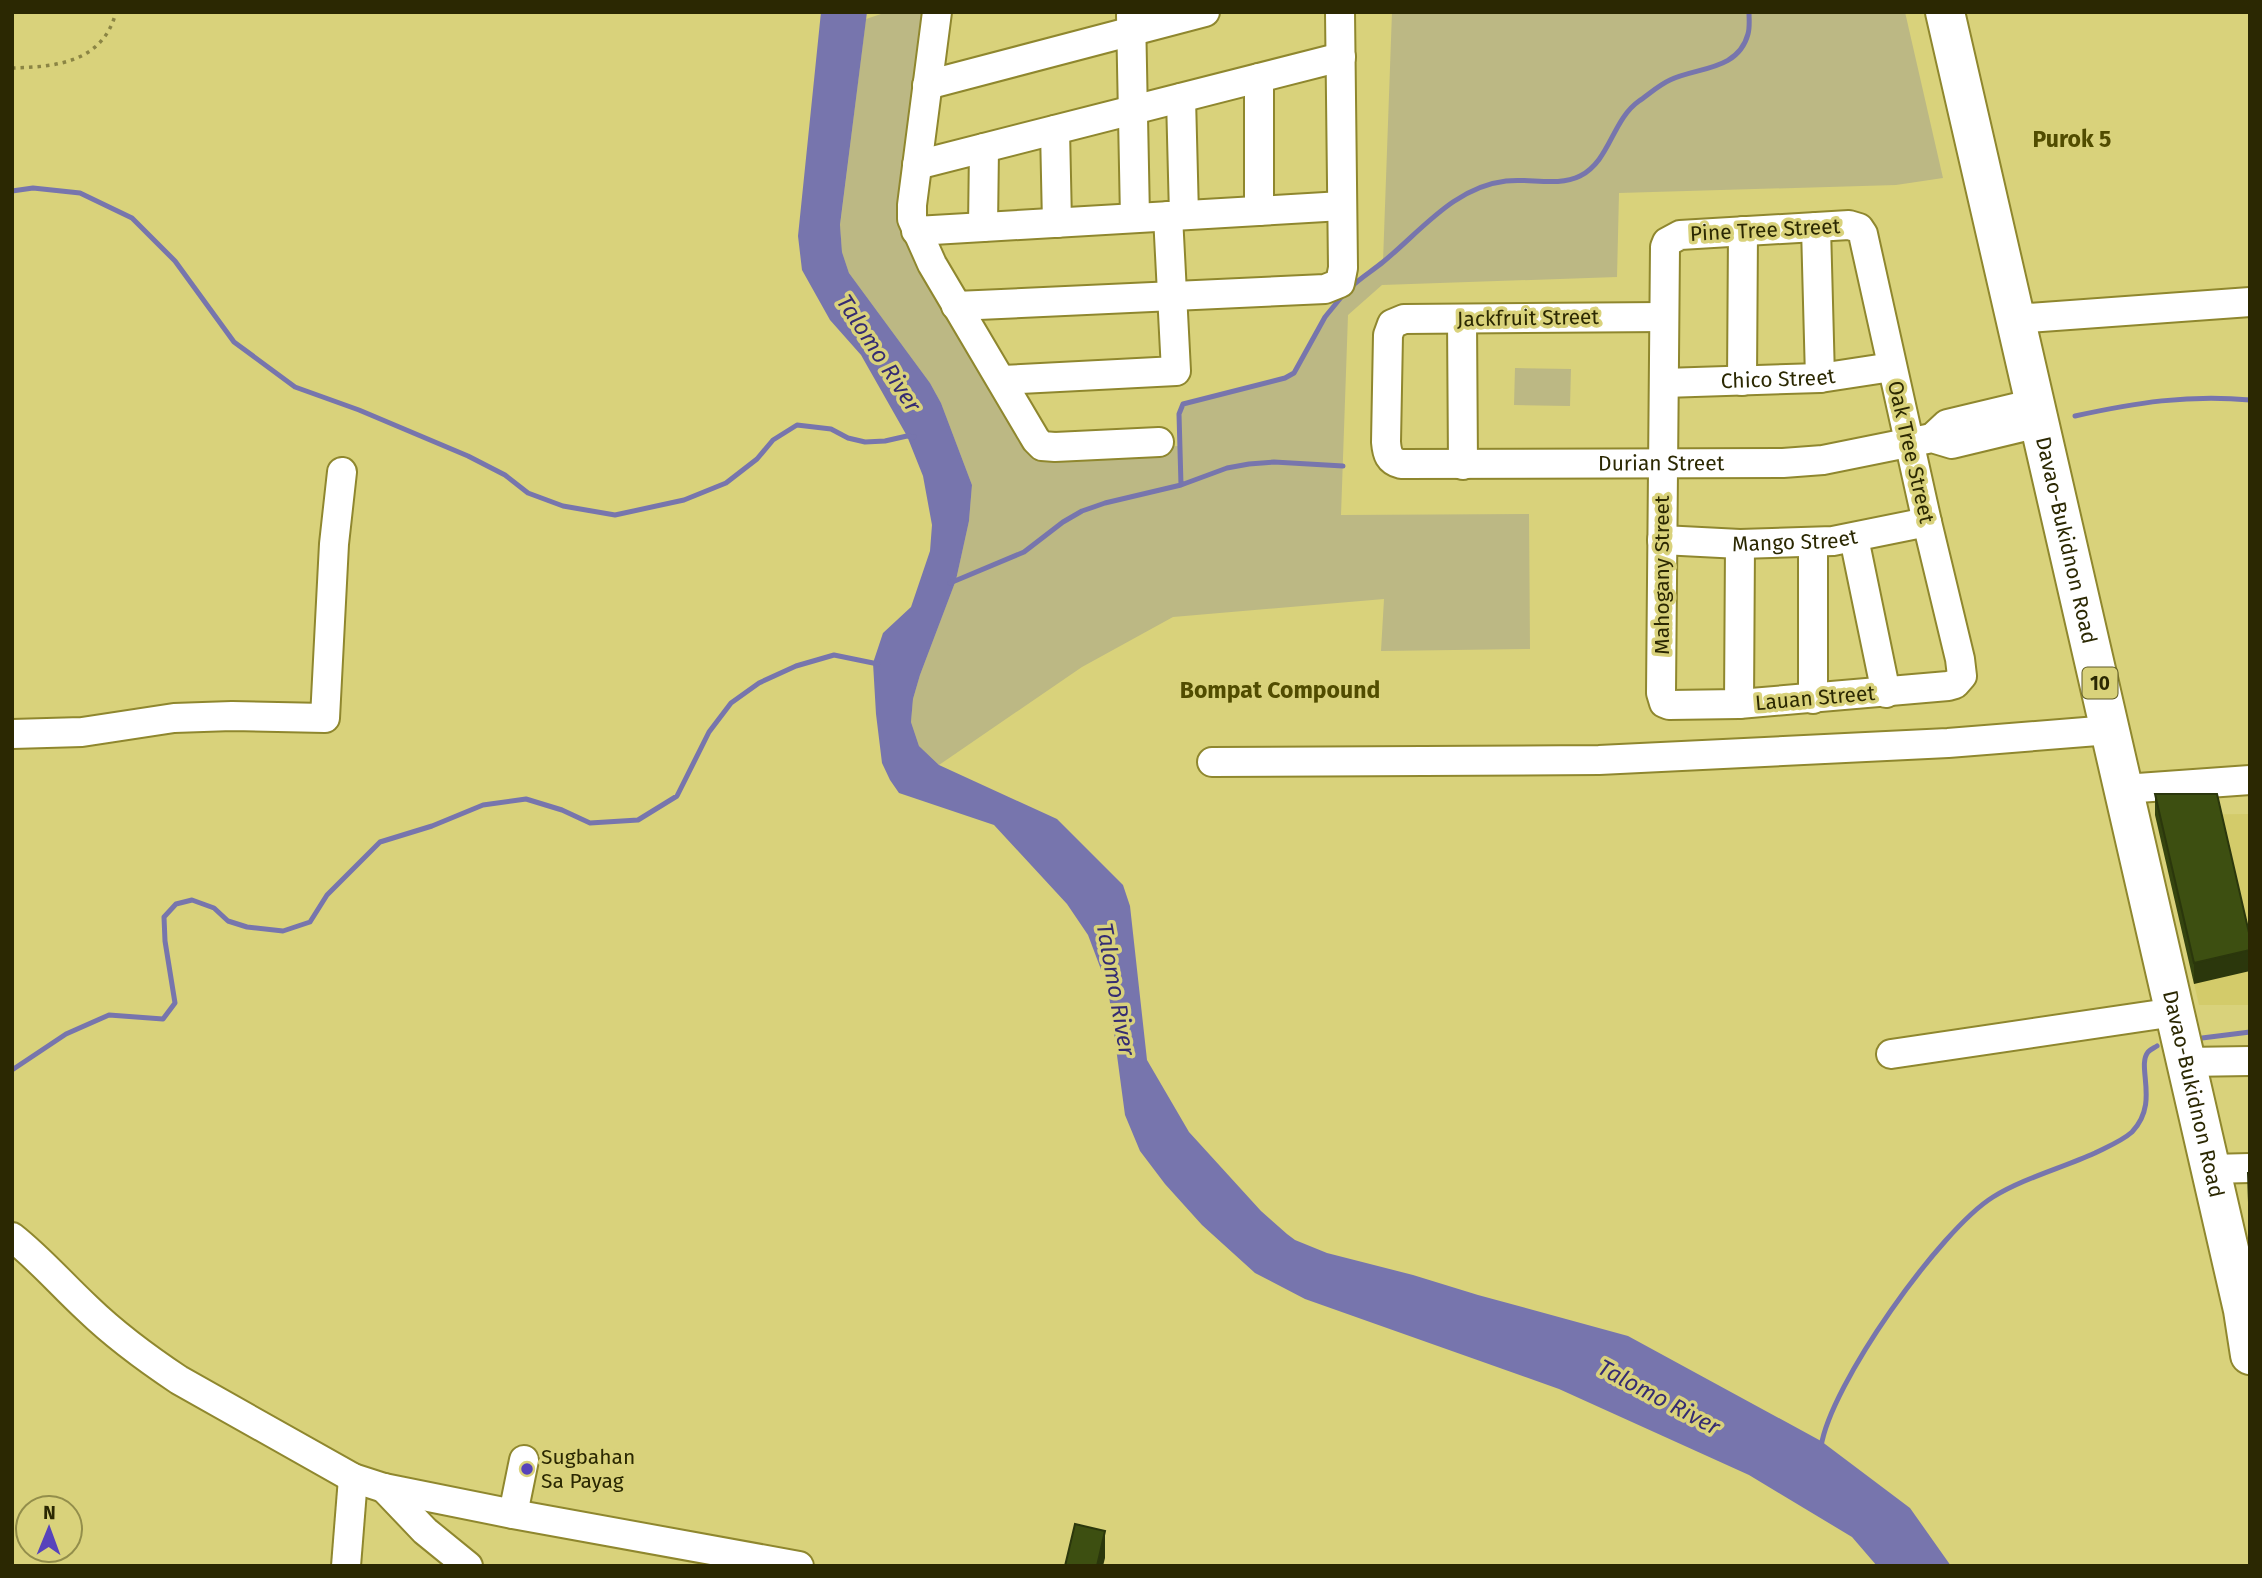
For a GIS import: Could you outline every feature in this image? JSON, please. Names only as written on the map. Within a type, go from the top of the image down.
[{"type":"highway","name":"Davao-Bukidnon Road","points":[[1945,12],[2210,1169],[2238,1240],[2250,1355]]},
{"type":"street","points":[[937,12],[912,205],[912,219],[916,231],[932,264],[1042,446],[1159,442]]},
{"type":"street","points":[[927,85],[1131,22],[1205,12]]},
{"type":"street","points":[[956,306],[1334,287],[1340,283],[1343,276],[1340,12]]},
{"type":"street","points":[[1131,22],[1135,218]]},
{"type":"street","points":[[917,165],[1341,58]]},
{"type":"street","points":[[1259,78],[1259,211]]},
{"type":"street","points":[[1002,380],[1176,371],[1173,296],[1181,98]]},
{"type":"street","points":[[1055,130],[1057,223]]},
{"type":"street","points":[[983,227],[984,148]]},
{"type":"street","points":[[916,231],[1342,206]]},
{"type":"street","name":"Pine Tree Street","points":[[1671,238],[1680,235],[1849,225],[1859,228]]},
{"type":"street","points":[[1816,227],[1820,378]]},
{"type":"street","name":"Oak Tree Street","points":[[1859,228],[1863,234],[1892,367],[1921,441],[1927,522],[1962,676]]},
{"type":"street","points":[[1742,381],[1743,231]]},
{"type":"street","name":"Mahogany Street","points":[[1664,703],[1661,692],[1665,247],[1671,238]]},
{"type":"street","points":[[2015,319],[2250,302]]},
{"type":"street","name":"Jackfruit Street","points":[[1389,457],[1386,442],[1388,348],[1392,324],[1404,319],[1664,317]]},
{"type":"street","points":[[1462,319],[1462,465]]},
{"type":"street","name":"Chico Street","points":[[1664,383],[1820,378],[1892,367]]},
{"type":"street","name":"Durian Street","points":[[1389,457],[1393,463],[1401,464],[1462,465],[1783,463],[1823,460],[1921,441],[1952,444],[2037,413]]},
{"type":"street","points":[[12,734],[82,732],[174,718],[324,718],[334,544],[342,471]]},
{"type":"street","name":"Mango Street","points":[[1662,540],[1740,544],[1812,543],[1854,538],[1927,522]]},
{"type":"street","points":[[1854,538],[1886,693]]},
{"type":"street","points":[[1812,543],[1813,699]]},
{"type":"street","points":[[1739,704],[1740,544]]},
{"type":"street","name":"Lauan Street","points":[[1664,703],[1675,706],[1739,704],[1886,693],[1948,686],[1955,684],[1962,676]]},
{"type":"street","points":[[1212,762],[1599,760],[1948,743],[2110,730]]},
{"type":"street","points":[[2124,789],[2250,779]]},
{"type":"street","points":[[1891,1054],[2175,1012]]},
{"type":"street","points":[[2186,1062],[2250,1061]]},
{"type":"street","points":[[2210,1169],[2250,1168]]},
{"type":"street","points":[[12,1237],[120,1338],[151,1362],[353,1478],[384,1488],[722,1559],[799,1566]]},
{"type":"street","points":[[513,1514],[524,1460]]},
{"type":"street","points":[[346,1566],[353,1478]]},
{"type":"street","points":[[384,1488],[425,1531],[468,1566]]},
{"type":"path","points":[[12,68],[47,66],[79,58],[106,38],[116,12]]},
{"type":"shaded area","points":[[887,12],[925,12],[902,217],[1035,451],[1179,446],[1179,414],[1183,404],[1285,378],[1294,373],[1335,301],[1383,262],[1392,12],[1905,12],[1943,178],[1896,185],[1619,193],[1617,277],[1382,285],[1348,315],[1341,515],[1529,514],[1530,649],[1381,651],[1384,599],[1173,617],[1082,667],[939,765],[919,746],[911,722],[913,699],[956,580],[969,521],[972,485],[941,403],[930,383],[849,273],[842,252],[840,226],[866,19]]},
{"type":"shaded area","points":[[1515,368],[1571,369],[1570,406],[1514,405]]},
{"type":"shaded area","points":[[2250,814],[2250,1005],[2199,1005],[2155,815]]},
{"type":"water","name":"Talomo River","points":[[821,12],[867,12],[840,225],[842,252],[849,273],[930,383],[941,403],[972,485],[969,521],[956,580],[920,675],[913,699],[911,722],[919,746],[939,765],[1057,819],[1123,885],[1130,906],[1147,1060],[1189,1132],[1261,1211],[1295,1240],[1327,1253],[1628,1336],[1821,1441],[1910,1508],[1951,1566],[1877,1566],[1852,1537],[1749,1475],[1559,1389],[1305,1299],[1255,1273],[1202,1225],[1140,1151],[1125,1115],[1108,988],[1088,935],[1067,904],[994,825],[899,793],[882,763],[873,663],[883,633],[911,607],[930,551],[932,525],[923,476],[907,436],[861,355],[830,320],[802,270],[798,236]]},
{"type":"building","points":[[2155,794],[2217,794],[2250,937],[2250,950],[2194,963]]},
{"type":"building","points":[[2250,1173],[2250,1202],[2249,1202]]},
{"type":"building","points":[[1075,1524],[1105,1531],[1097,1566],[1065,1566]]},
{"type":"waterway","points":[[1350,288],[1439,212],[1470,192],[1506,181],[1563,181],[1580,176],[1598,161],[1623,119],[1639,101],[1670,80],[1715,66],[1735,55],[1748,34],[1749,12]]},
{"type":"waterway","points":[[12,191],[33,188],[80,193],[132,218],[175,261],[234,342],[295,387],[359,410],[468,456],[505,475],[528,493],[563,506],[615,515],[684,500],[726,483],[757,459],[773,440],[797,425],[831,429],[848,438],[865,442],[914,437]]},
{"type":"waterway","points":[[1181,485],[1179,414],[1183,404],[1285,378],[1294,373],[1325,317],[1343,295]]},
{"type":"waterway","points":[[2075,416],[2162,401],[2205,398],[2250,400]]},
{"type":"waterway","points":[[950,583],[1024,552],[1063,522],[1082,511],[1105,503],[1181,485],[1227,468],[1249,464],[1274,462],[1343,466]]},
{"type":"waterway","points":[[12,1070],[66,1034],[109,1015],[163,1019],[175,1003],[164,917],[176,904],[192,900],[214,908],[228,921],[247,927],[283,931],[310,922],[327,895],[380,842],[432,826],[483,805],[526,799],[562,810],[590,823],[638,820],[677,796],[709,732],[731,703],[759,683],[796,666],[834,655],[878,664]]},
{"type":"waterway","points":[[2202,1038],[2250,1032]]},
{"type":"waterway","points":[[1821,1447],[1844,1386],[1865,1349],[1945,1241],[1971,1215],[2005,1190],[2095,1153],[2132,1132],[2145,1109],[2145,1059],[2148,1052],[2157,1046]]},
{"type":"place","name":"Sugbahan Sa Payag","points":[[527,1469]]},
{"type":"district","name":"Purok 5","points":[[2072,139]]},
{"type":"district","name":"Bompat Compound","points":[[1280,690]]}]
